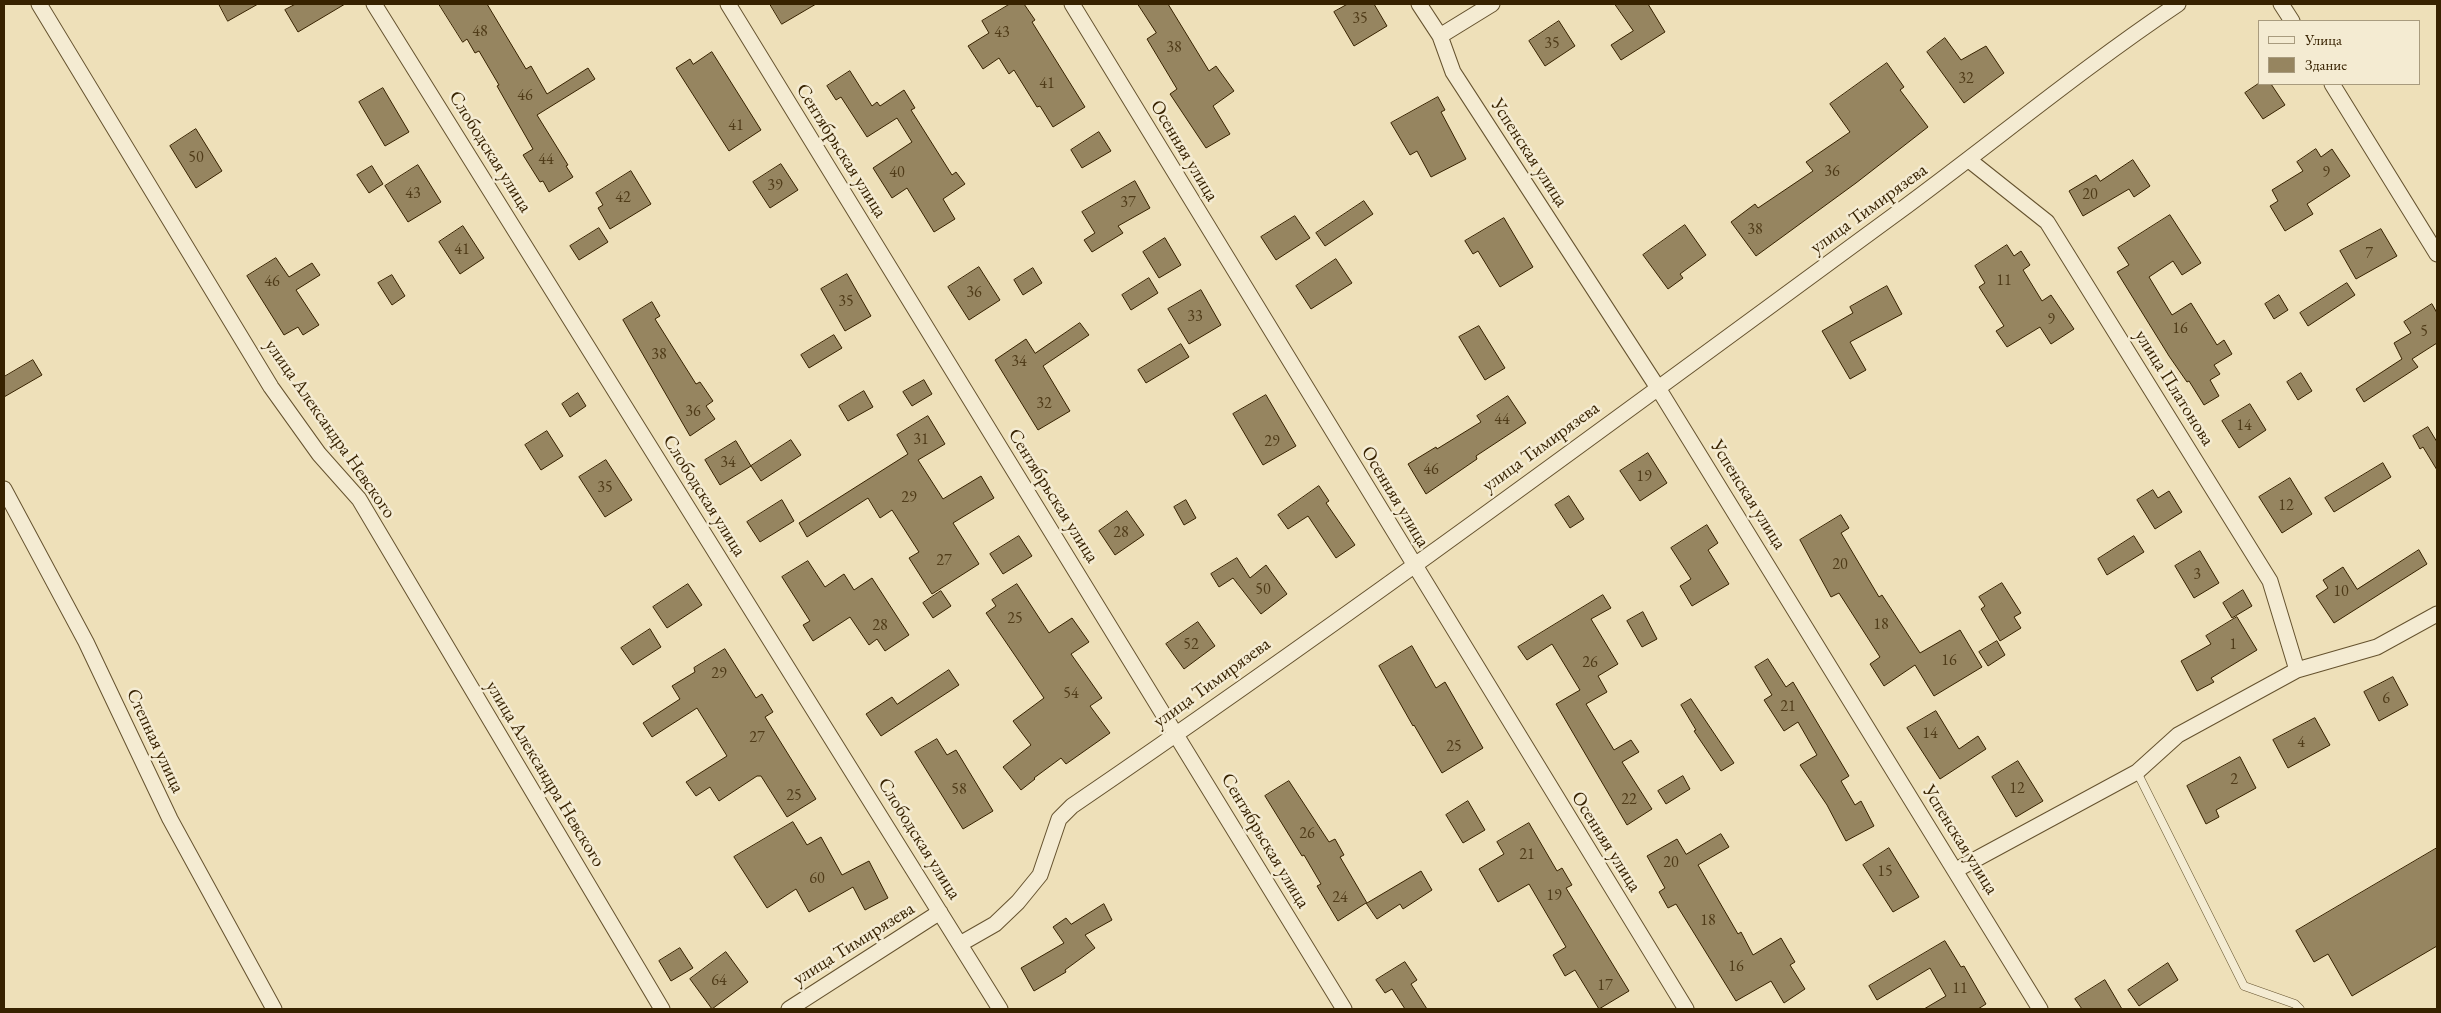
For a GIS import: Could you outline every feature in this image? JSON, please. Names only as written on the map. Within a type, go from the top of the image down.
[{"type":"street","name":"улица Александра Невского","points":[[38,4],[271,387],[319,454],[359,499],[662,1009]]},
{"type":"street","name":"Слободская улица","points":[[374,4],[1000,1009]]},
{"type":"street","name":"Сентябрьская улица","points":[[728,4],[1344,1009]]},
{"type":"street","name":"Осенняя улица","points":[[1072,4],[1686,1009]]},
{"type":"street","name":"Успенская улица","points":[[1420,4],[1440,36],[1452,72],[1658,388],[2040,1009]]},
{"type":"street","points":[[1440,36],[1492,4]]},
{"type":"street","name":"улица Тимирязева","points":[[960,944],[995,924],[1018,902],[1040,875],[1059,819],[1072,806],[1176,735],[1658,388],[1970,160],[2178,4]]},
{"type":"street","points":[[2281,4],[2291,20]]},
{"type":"street","points":[[2333,85],[2437,254]]},
{"type":"street","name":"улица Платонова","points":[[1970,160],[2047,222],[2270,581],[2297,670]]},
{"type":"street","name":"Степная улица","points":[[4,489],[86,642],[170,819],[274,1009]]},
{"type":"street","points":[[1956,870],[2137,772],[2178,735],[2297,670],[2377,647],[2437,614]]},
{"type":"street","name":"улица Тимирязева","points":[[789,1009],[940,912]]},
{"type":"lane","points":[[2137,772],[2244,986],[2295,1004],[2300,1009]]},
{"type":"building","points":[[219,4],[258,4],[228,21]]},
{"type":"building","points":[[296,4],[345,4],[298,32],[285,10]]},
{"type":"building","points":[[439,4],[487,4],[526,69],[531,66],[547,94],[588,68],[595,79],[537,115],[568,165],[566,166],[573,177],[549,192],[543,181],[540,182],[523,155],[533,149],[497,86],[499,85],[479,51],[475,53],[467,39],[463,42]]},
{"type":"building","points":[[770,4],[816,4],[782,24]]},
{"type":"building","points":[[1010,4],[1024,4],[1035,20],[1032,22],[1085,107],[1053,127],[1040,106],[1037,107],[1014,70],[1009,74],[999,58],[983,69],[968,46],[989,33],[982,21]]},
{"type":"building","points":[[1138,4],[1168,4],[1209,71],[1216,66],[1234,91],[1213,106],[1230,134],[1206,148],[1170,94],[1177,89],[1147,39],[1156,33]]},
{"type":"building","points":[[1348,4],[1374,4],[1387,26],[1354,46],[1334,12]]},
{"type":"building","points":[[1615,4],[1648,4],[1665,32],[1621,60],[1611,45],[1633,31]]},
{"type":"building","points":[[1559,21],[1575,46],[1545,66],[1529,41]]},
{"type":"building","points":[[1945,38],[1961,60],[1986,46],[2004,73],[1964,103],[1927,52]]},
{"type":"building","points":[[712,52],[761,130],[729,151],[676,68],[690,59],[693,64]]},
{"type":"building","points":[[1887,63],[1904,87],[1900,90],[1928,127],[1856,183],[1756,256],[1731,222],[1755,204],[1758,208],[1813,171],[1806,162],[1850,132],[1830,104]]},
{"type":"building","points":[[850,71],[872,106],[877,102],[880,106],[904,90],[915,108],[911,110],[952,175],[956,172],[965,184],[943,199],[955,219],[934,232],[907,188],[892,198],[873,168],[912,142],[897,118],[867,137],[841,97],[836,100],[827,86]]},
{"type":"building","points":[[2258,84],[2272,85],[2285,105],[2263,119],[2245,93]]},
{"type":"building","points":[[383,88],[409,132],[385,146],[359,102]]},
{"type":"building","points":[[1438,97],[1445,110],[1441,112],[1466,159],[1431,177],[1417,151],[1410,155],[1391,123]]},
{"type":"building","points":[[196,129],[222,171],[196,188],[170,146]]},
{"type":"building","points":[[1099,132],[1111,151],[1082,168],[1071,150]]},
{"type":"building","points":[[2316,149],[2321,157],[2332,149],[2350,176],[2307,204],[2313,214],[2285,231],[2270,206],[2278,201],[2272,190],[2303,171],[2297,162]]},
{"type":"building","points":[[2133,160],[2150,186],[2134,197],[2129,189],[2083,216],[2069,191],[2096,175],[2100,181]]},
{"type":"building","points":[[781,164],[798,190],[770,208],[753,182]]},
{"type":"building","points":[[418,165],[441,202],[408,222],[385,186]]},
{"type":"building","points":[[372,166],[383,184],[369,193],[357,175]]},
{"type":"building","points":[[631,171],[651,204],[610,229],[598,208],[603,205],[596,193]]},
{"type":"building","points":[[1135,181],[1150,208],[1118,226],[1123,233],[1092,252],[1084,240],[1095,233],[1082,212]]},
{"type":"building","points":[[1364,201],[1373,214],[1325,246],[1316,233]]},
{"type":"building","points":[[2170,215],[2201,263],[2182,275],[2173,261],[2149,277],[2172,315],[2191,303],[2217,345],[2224,340],[2232,354],[2214,365],[2220,374],[2210,380],[2219,396],[2204,405],[2189,381],[2187,382],[2169,356],[2117,272],[2129,265],[2118,248]]},
{"type":"building","points":[[1295,216],[1310,238],[1276,260],[1261,237]]},
{"type":"building","points":[[1504,218],[1533,267],[1500,287],[1478,251],[1473,254],[1465,241]]},
{"type":"building","points":[[1685,225],[1706,255],[1680,274],[1683,278],[1668,289],[1643,255]]},
{"type":"building","points":[[463,226],[484,258],[460,274],[439,242]]},
{"type":"building","points":[[599,228],[608,242],[579,260],[570,246]]},
{"type":"building","points":[[2381,229],[2397,256],[2356,279],[2340,251]]},
{"type":"building","points":[[1165,238],[1181,265],[1159,278],[1143,252]]},
{"type":"building","points":[[2007,245],[2014,256],[2021,251],[2030,265],[2023,270],[2042,301],[2051,295],[2074,329],[2051,344],[2040,327],[2007,347],[1996,331],[2004,326],[1979,287],[1985,283],[1975,266]]},
{"type":"building","points":[[276,258],[289,277],[312,263],[320,275],[296,290],[319,325],[303,335],[298,327],[284,335],[247,276]]},
{"type":"building","points":[[1336,259],[1352,283],[1311,309],[1296,286]]},
{"type":"building","points":[[979,267],[1000,300],[969,320],[948,287]]},
{"type":"building","points":[[1033,268],[1042,283],[1023,295],[1014,280]]},
{"type":"building","points":[[847,274],[871,316],[845,331],[821,289]]},
{"type":"building","points":[[392,275],[405,296],[392,305],[378,283]]},
{"type":"building","points":[[1149,278],[1158,293],[1131,310],[1122,295]]},
{"type":"building","points":[[2347,283],[2355,295],[2308,326],[2300,313]]},
{"type":"building","points":[[1887,286],[1902,314],[1850,342],[1866,370],[1850,379],[1822,331],[1853,313],[1850,307]]},
{"type":"building","points":[[1201,290],[1221,325],[1189,344],[1168,309]]},
{"type":"building","points":[[2279,295],[2288,310],[2274,319],[2265,304]]},
{"type":"building","points":[[652,302],[660,316],[655,319],[696,384],[700,382],[713,401],[706,406],[715,419],[690,436],[623,320]]},
{"type":"building","points":[[2432,304],[2437,313],[2437,343],[2412,359],[2418,367],[2364,402],[2356,389],[2402,359],[2394,343],[2411,333],[2404,322]]},
{"type":"building","points":[[1080,323],[1089,335],[1043,366],[1070,411],[1038,430],[995,360],[1026,339],[1035,353]]},
{"type":"building","points":[[1479,326],[1505,368],[1485,380],[1459,337]]},
{"type":"building","points":[[834,335],[842,348],[809,368],[801,355]]},
{"type":"building","points":[[1181,344],[1189,357],[1146,383],[1138,370]]},
{"type":"building","points":[[33,360],[42,375],[4,397],[4,377]]},
{"type":"building","points":[[2301,373],[2312,391],[2298,400],[2287,382]]},
{"type":"building","points":[[924,380],[932,394],[912,406],[903,392]]},
{"type":"building","points":[[864,391],[873,407],[848,421],[839,406]]},
{"type":"building","points":[[578,393],[586,406],[570,417],[562,404]]},
{"type":"building","points":[[1266,395],[1296,446],[1263,465],[1233,414]]},
{"type":"building","points":[[1508,396],[1526,423],[1476,456],[1477,459],[1426,494],[1408,464],[1481,422],[1477,416]]},
{"type":"building","points":[[2250,404],[2266,430],[2239,448],[2222,421]]},
{"type":"building","points":[[928,416],[945,444],[918,460],[943,499],[981,476],[994,498],[953,523],[979,564],[932,594],[909,558],[919,552],[892,510],[880,518],[868,498],[807,537],[799,523],[908,454],[897,435]]},
{"type":"building","points":[[2428,427],[2437,442],[2437,470],[2423,447],[2420,449],[2413,436]]},
{"type":"building","points":[[547,431],[563,456],[541,470],[525,445]]},
{"type":"building","points":[[791,440],[801,455],[761,481],[751,466]]},
{"type":"building","points":[[736,441],[751,466],[720,485],[705,460]]},
{"type":"building","points":[[1648,453],[1667,483],[1640,501],[1620,471]]},
{"type":"building","points":[[606,460],[632,500],[605,517],[579,477]]},
{"type":"building","points":[[2383,463],[2391,477],[2334,512],[2325,498]]},
{"type":"building","points":[[2290,478],[2312,514],[2282,533],[2259,497]]},
{"type":"building","points":[[1319,486],[1329,501],[1326,503],[1355,545],[1336,558],[1308,516],[1288,529],[1278,515]]},
{"type":"building","points":[[2153,490],[2158,498],[2169,491],[2182,512],[2155,529],[2137,500]]},
{"type":"building","points":[[1569,496],[1584,519],[1570,528],[1555,505]]},
{"type":"building","points":[[782,500],[794,521],[760,542],[747,522]]},
{"type":"building","points":[[1186,500],[1196,518],[1184,525],[1174,507]]},
{"type":"building","points":[[1127,511],[1144,535],[1115,555],[1099,531]]},
{"type":"building","points":[[1841,515],[1849,528],[1841,533],[1879,597],[1882,595],[1920,653],[1960,630],[1982,667],[1934,696],[1915,665],[1884,686],[1870,664],[1880,657],[1839,593],[1831,597],[1800,540]]},
{"type":"building","points":[[1707,525],[1718,543],[1708,550],[1729,584],[1692,606],[1680,586],[1691,579],[1671,548]]},
{"type":"building","points":[[1019,536],[1032,556],[1003,574],[990,554]]},
{"type":"building","points":[[2134,536],[2144,552],[2107,575],[2098,559]]},
{"type":"building","points":[[2419,550],[2427,564],[2334,623],[2316,596],[2328,588],[2323,580],[2343,567],[2357,589]]},
{"type":"building","points":[[2200,551],[2219,583],[2194,598],[2175,566]]},
{"type":"building","points":[[1237,558],[1250,578],[1266,565],[1287,594],[1261,614],[1233,578],[1219,587],[1211,574]]},
{"type":"building","points":[[808,561],[825,587],[844,574],[854,590],[872,578],[909,635],[885,651],[877,639],[869,645],[850,617],[813,641],[803,625],[810,621],[782,577]]},
{"type":"building","points":[[2002,583],[2021,613],[2014,617],[2021,628],[2000,641],[1981,609],[1985,606],[1979,597]]},
{"type":"building","points":[[688,584],[702,605],[667,628],[653,607]]},
{"type":"building","points":[[1017,584],[1049,633],[1072,618],[1089,642],[1071,654],[1102,698],[1090,706],[1110,733],[1066,764],[1061,758],[1021,790],[1003,767],[1031,745],[1013,721],[1044,698],[986,613],[996,606],[992,600]]},
{"type":"building","points":[[2243,590],[2252,606],[2232,618],[2223,603]]},
{"type":"building","points":[[941,591],[951,606],[933,618],[923,603]]},
{"type":"building","points":[[1603,595],[1611,608],[1591,619],[1618,664],[1598,676],[1607,692],[1586,704],[1614,750],[1631,740],[1639,752],[1622,762],[1652,809],[1627,825],[1556,704],[1580,690],[1552,644],[1527,660],[1518,647]]},
{"type":"building","points":[[1643,612],[1657,639],[1642,647],[1627,621]]},
{"type":"building","points":[[2237,617],[2257,650],[2211,678],[2214,682],[2197,691],[2181,661],[2211,644],[2206,636]]},
{"type":"building","points":[[1198,622],[1215,646],[1184,669],[1166,644]]},
{"type":"building","points":[[650,629],[661,647],[633,665],[621,648]]},
{"type":"building","points":[[1997,641],[2005,655],[1988,666],[1979,652]]},
{"type":"building","points":[[1412,646],[1436,688],[1445,682],[1483,748],[1442,773],[1379,666]]},
{"type":"building","points":[[725,649],[756,698],[762,694],[773,712],[765,717],[816,799],[787,817],[761,776],[757,776],[719,801],[710,787],[696,796],[686,782],[727,756],[697,708],[652,737],[643,723],[680,699],[672,686],[695,672],[694,668]]},
{"type":"building","points":[[1768,659],[1786,687],[1793,682],[1849,776],[1841,781],[1855,805],[1861,801],[1874,826],[1846,841],[1827,805],[1800,765],[1817,755],[1798,722],[1784,731],[1764,700],[1772,695],[1755,667]]},
{"type":"building","points":[[949,670],[959,685],[881,736],[866,714],[892,697],[897,704]]},
{"type":"building","points":[[2393,677],[2408,705],[2379,721],[2364,692]]},
{"type":"building","points":[[1691,699],[1734,763],[1721,771],[1694,731],[1696,730],[1681,705]]},
{"type":"building","points":[[1936,711],[1959,749],[1978,736],[1986,749],[1940,779],[1907,728]]},
{"type":"building","points":[[2315,718],[2330,745],[2288,768],[2273,740]]},
{"type":"building","points":[[937,739],[947,755],[956,750],[993,811],[963,829],[915,752]]},
{"type":"building","points":[[2240,757],[2256,788],[2216,810],[2219,817],[2206,824],[2187,786]]},
{"type":"building","points":[[2018,761],[2043,801],[2016,817],[1992,777]]},
{"type":"building","points":[[1683,776],[1690,789],[1666,804],[1658,791]]},
{"type":"building","points":[[1289,781],[1329,842],[1335,839],[1344,855],[1340,857],[1367,903],[1421,871],[1432,890],[1403,909],[1400,904],[1377,919],[1366,903],[1338,921],[1317,886],[1321,884],[1265,796]]},
{"type":"building","points":[[1468,801],[1485,830],[1463,843],[1446,815]]},
{"type":"building","points":[[793,822],[807,845],[821,837],[842,875],[869,861],[888,898],[865,910],[853,887],[809,912],[796,889],[767,908],[734,857]]},
{"type":"building","points":[[1529,823],[1557,871],[1562,868],[1572,885],[1566,888],[1629,991],[1599,1009],[1575,970],[1565,976],[1553,955],[1566,947],[1529,884],[1498,902],[1479,869],[1504,854],[1497,842]]},
{"type":"building","points":[[1721,834],[1729,847],[1698,865],[1738,934],[1741,932],[1753,955],[1781,938],[1795,962],[1790,965],[1805,989],[1784,1003],[1771,981],[1736,1001],[1676,904],[1668,908],[1659,892],[1665,888],[1647,856],[1677,839],[1686,854]]},
{"type":"building","points":[[1889,848],[1919,897],[1893,912],[1863,865]]},
{"type":"building","points":[[2437,848],[2437,946],[2352,996],[2328,954],[2314,962],[2296,931]]},
{"type":"building","points":[[1104,904],[1112,920],[1085,935],[1095,948],[1065,970],[1066,972],[1034,991],[1021,968],[1064,943],[1053,927],[1066,918],[1071,924]]},
{"type":"building","points":[[1945,941],[1961,967],[1964,966],[1986,1004],[1978,1009],[1924,1009],[1946,996],[1930,968],[1877,1000],[1869,986]]},
{"type":"building","points":[[680,948],[693,968],[671,981],[659,961]]},
{"type":"building","points":[[726,952],[748,982],[712,1009],[690,979]]},
{"type":"building","points":[[1405,962],[1417,980],[1411,984],[1427,1009],[1405,1009],[1392,989],[1385,993],[1376,980]]},
{"type":"building","points":[[2168,963],[2178,980],[2139,1006],[2128,990]]},
{"type":"building","points":[[2105,980],[2122,1009],[2082,1009],[2075,999]]}]
